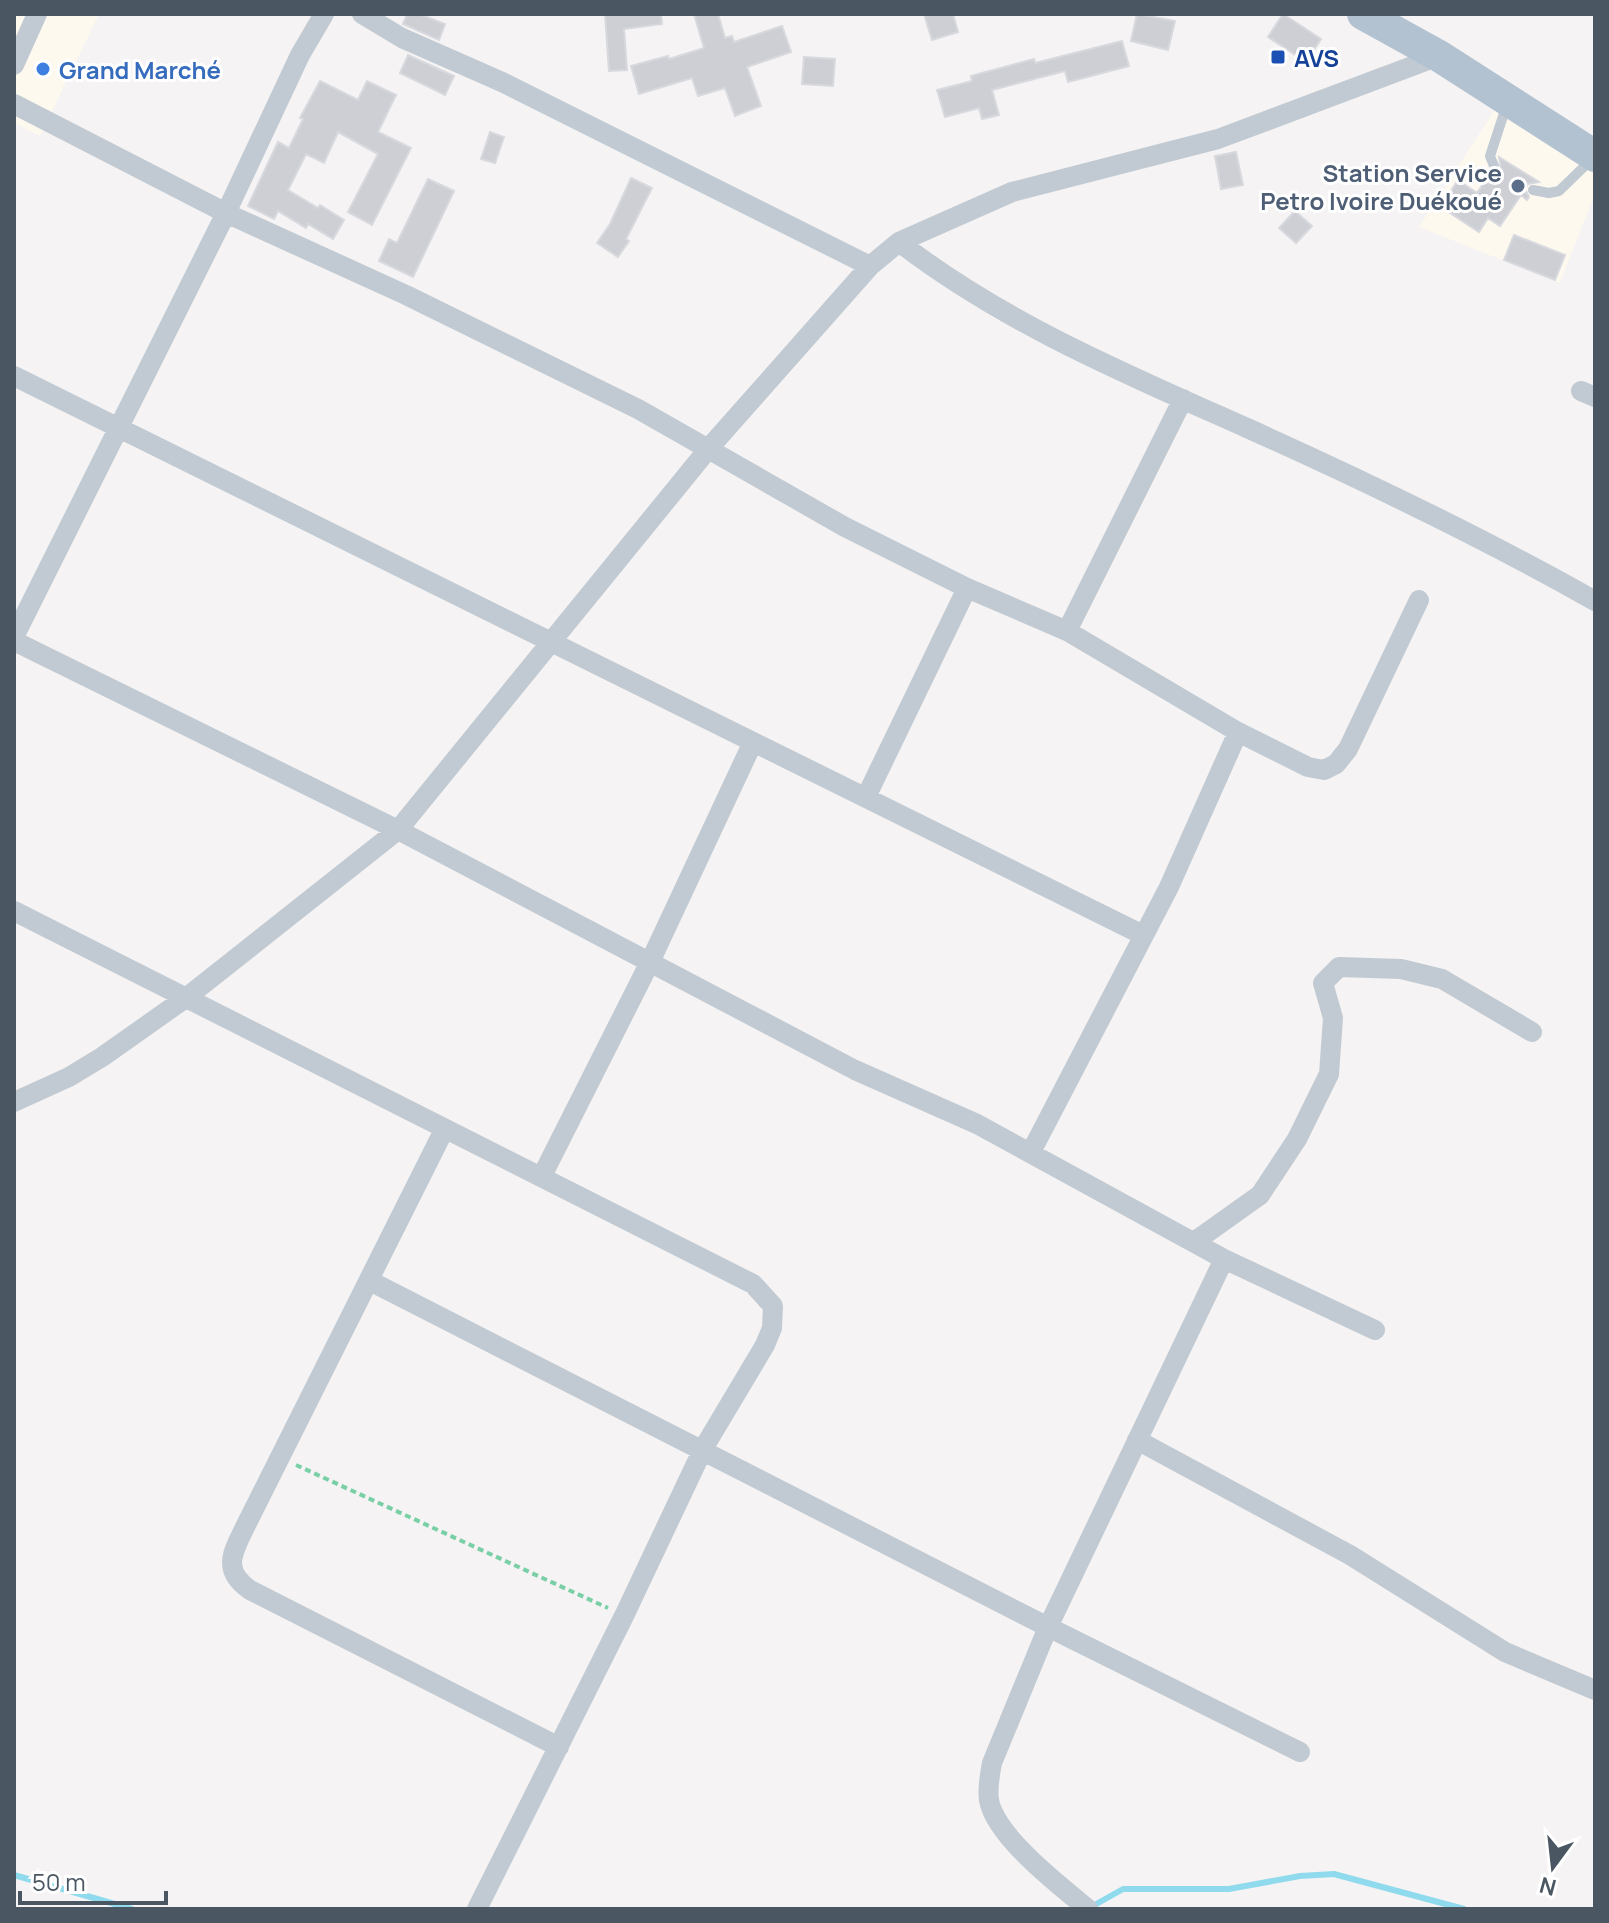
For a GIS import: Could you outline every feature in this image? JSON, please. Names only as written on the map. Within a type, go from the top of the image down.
[{"type":"main road","points":[[1363,14],[1439,56],[1595,156]]},
{"type":"street","points":[[14,65],[37,14]]},
{"type":"street","points":[[324,14],[300,55],[226,213],[14,639],[398,830],[855,1070],[977,1124],[1224,1259],[1375,1330]]},
{"type":"street","points":[[362,14],[402,38],[502,82],[870,266]]},
{"type":"street","points":[[14,1102],[69,1077],[102,1057],[187,997],[398,830],[709,448],[870,266],[899,242],[1012,192],[1218,139],[1439,56]]},
{"type":"street","points":[[14,104],[226,213],[406,295],[638,409],[845,527],[967,588],[1067,631],[1238,732],[1308,767],[1324,770],[1336,764],[1348,749],[1419,600]]},
{"type":"street","points":[[899,242],[946,277],[1047,336],[1512,554],[1595,601]]},
{"type":"street","points":[[14,376],[1143,935]]},
{"type":"street","points":[[1067,631],[1183,399]]},
{"type":"street","points":[[866,797],[967,588]]},
{"type":"street","points":[[1031,1152],[1169,887],[1238,732]]},
{"type":"street","points":[[542,1176],[650,962],[753,742]]},
{"type":"street","points":[[14,911],[753,1284],[773,1306],[772,1328],[765,1345],[703,1449],[624,1616],[477,1909]]},
{"type":"street","points":[[1194,1242],[1260,1195],[1297,1139],[1329,1074],[1333,1018],[1323,983],[1339,967],[1401,969],[1442,979],[1532,1032]]},
{"type":"street","points":[[444,1130],[231,1556],[232,1568],[240,1582],[250,1590],[559,1747]]},
{"type":"street","points":[[1088,1909],[1030,1859],[1008,1833],[989,1800],[992,1763],[1048,1627],[1224,1259]]},
{"type":"street","points":[[370,1281],[1300,1752]]},
{"type":"street","points":[[1137,1440],[1350,1555],[1505,1652],[1595,1690]]},
{"type":"lane","points":[[1494,166],[1490,156],[1507,102]]},
{"type":"lane","points":[[1533,190],[1559,191],[1595,156]]},
{"type":"path","points":[[281,1458],[624,1616]]},
{"type":"shaded area","name":"Grand Marché","points":[[14,14],[99,14],[40,136],[14,123]]},
{"type":"shaded area","points":[[1494,111],[1595,171],[1595,193],[1560,283],[1419,227]]},
{"type":"building","points":[[407,14],[419,14],[445,24],[439,40],[403,24]]},
{"type":"building","points":[[605,14],[661,14],[662,24],[624,29],[627,70],[609,71]]},
{"type":"building","points":[[694,14],[718,14],[725,38],[732,36],[734,42],[782,26],[791,52],[747,67],[761,106],[735,116],[725,88],[698,96],[692,78],[639,94],[631,66],[704,48]]},
{"type":"building","points":[[924,14],[953,14],[958,32],[932,40]]},
{"type":"building","points":[[1137,14],[1175,21],[1168,50],[1131,41]]},
{"type":"building","points":[[1283,14],[1321,39],[1306,62],[1268,37]]},
{"type":"building","points":[[1122,41],[1129,66],[1068,82],[1065,71],[992,90],[999,115],[982,119],[979,108],[945,117],[937,90],[972,81],[971,76],[1034,59],[1035,63]]},
{"type":"building","points":[[408,55],[454,76],[445,95],[400,73]]},
{"type":"building","points":[[804,57],[835,59],[833,86],[802,84]]},
{"type":"building","points":[[320,81],[358,100],[367,81],[396,95],[378,132],[411,148],[372,225],[348,212],[378,154],[338,132],[324,163],[306,154],[288,190],[344,220],[333,239],[308,224],[306,228],[278,211],[274,219],[248,206],[278,142],[289,148],[303,119],[300,118]]},
{"type":"building","points":[[490,132],[504,137],[495,163],[481,159]]},
{"type":"building","points":[[1236,152],[1243,185],[1221,189],[1215,156]]},
{"type":"building","points":[[1499,157],[1539,182],[1528,184],[1525,189],[1529,197],[1527,200],[1521,195],[1500,226],[1488,218],[1479,232],[1441,207],[1458,180],[1477,193],[1490,173],[1496,174],[1501,170]]},
{"type":"building","points":[[631,178],[652,188],[626,239],[629,241],[618,257],[597,243],[610,224]]},
{"type":"building","points":[[428,179],[454,191],[413,277],[379,261],[389,239],[397,243]]},
{"type":"building","points":[[1295,211],[1312,226],[1296,243],[1279,228]]},
{"type":"building","points":[[1514,235],[1565,255],[1555,280],[1504,260]]},
{"type":"waterway","points":[[1091,1907],[1123,1889],[1229,1889],[1300,1876],[1334,1874],[1464,1909]]},
{"type":"waterway","points":[[14,1875],[132,1909]]},
{"type":"place","name":"AVS","points":[[1278,57]]},
{"type":"place","name":"Grand Marché","points":[[43,69]]},
{"type":"place","name":"Station Service Petro Ivoire Duékoué","points":[[1518,186]]}]
